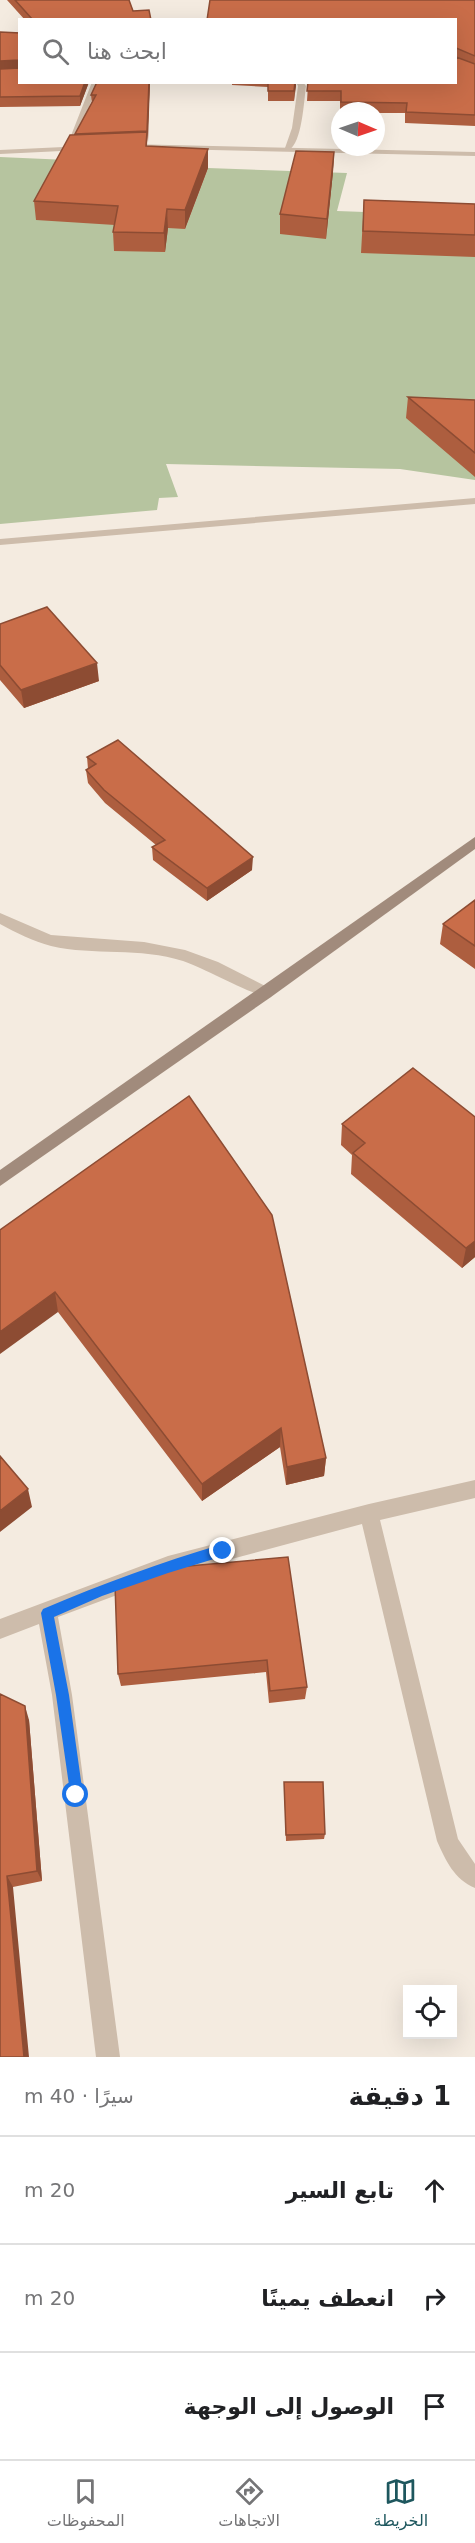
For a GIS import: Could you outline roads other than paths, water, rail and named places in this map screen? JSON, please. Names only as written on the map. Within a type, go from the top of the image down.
[{"type":"main road","points":[[0,1179],[266,993],[475,842]]},
{"type":"street","points":[[68,149],[95,84]]},
{"type":"street","points":[[289,148],[296,128],[300,84]]},
{"type":"street","points":[[118,146],[289,148],[475,154]]},
{"type":"street","points":[[0,152],[90,147]]},
{"type":"street","points":[[0,542],[475,501]]},
{"type":"street","points":[[0,918],[39,937],[59,942],[155,949],[182,954],[204,961],[266,993]]},
{"type":"street","points":[[0,1629],[168,1566],[369,1513],[475,1489]]},
{"type":"street","points":[[369,1513],[448,1841],[457,1859],[470,1875],[475,1877]]},
{"type":"street","points":[[47,1613],[62,1695],[108,2057]]}]
